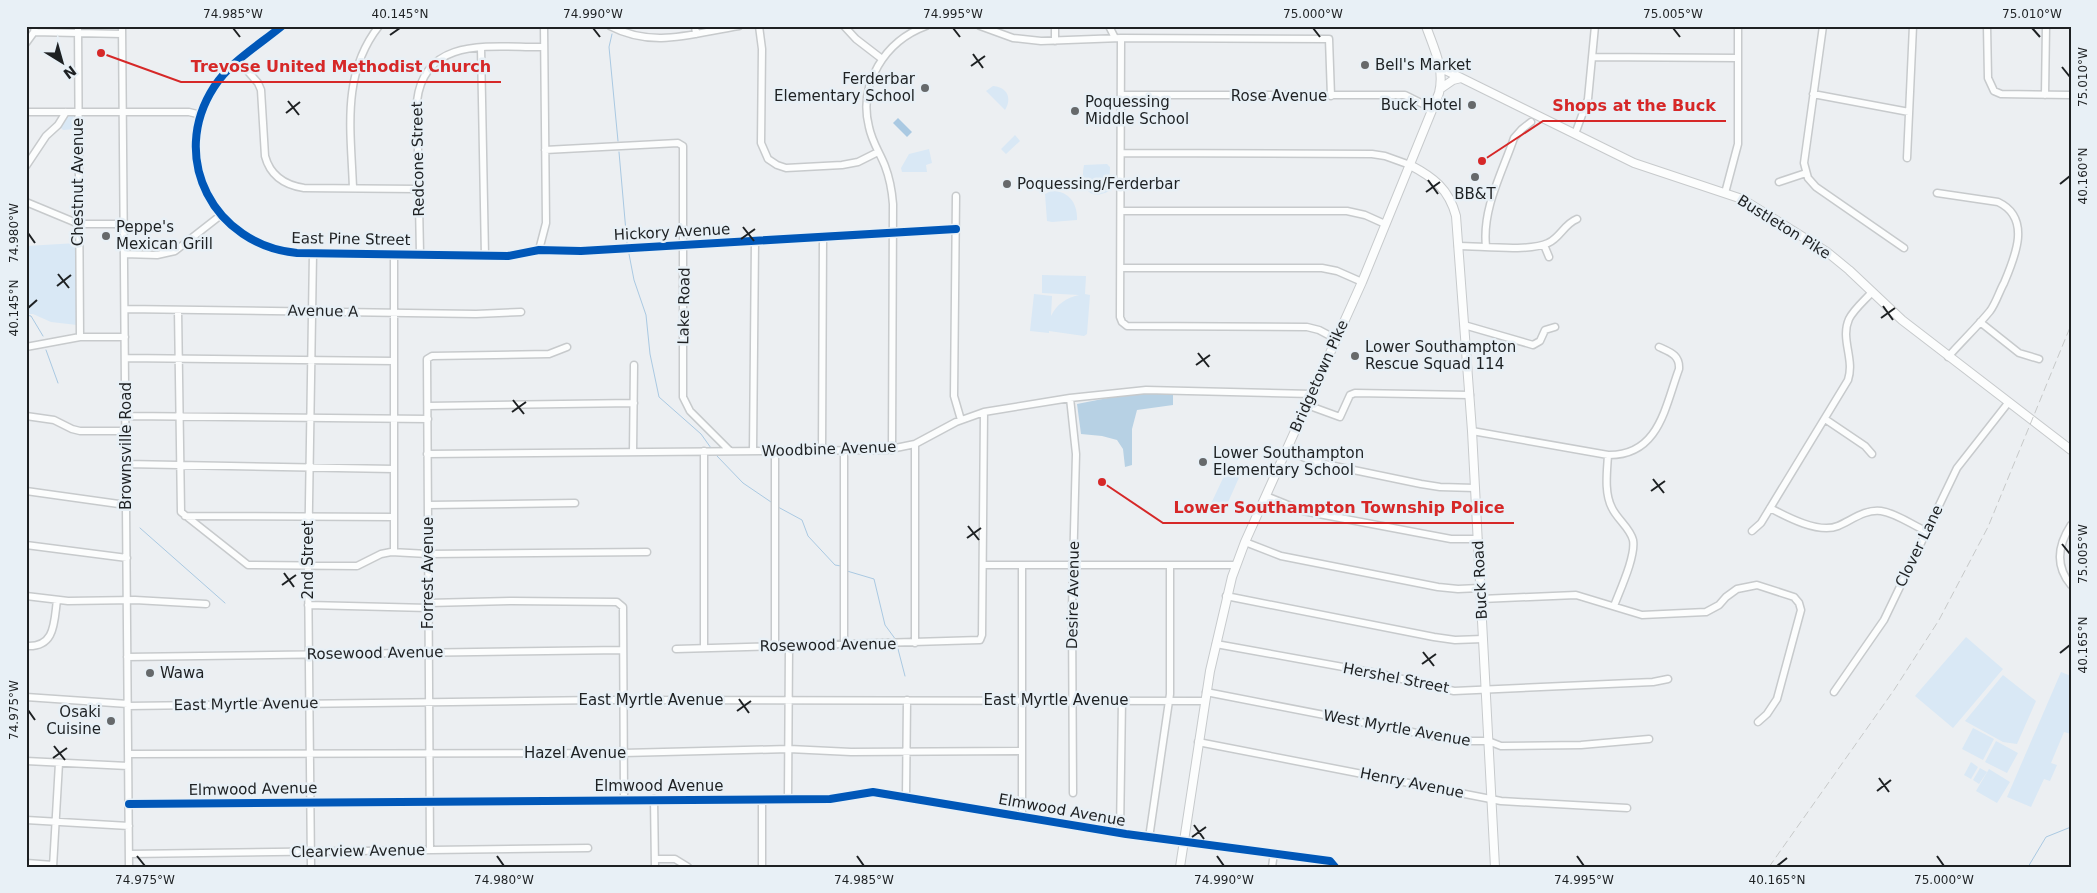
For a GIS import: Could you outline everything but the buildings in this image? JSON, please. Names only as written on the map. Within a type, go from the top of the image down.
[{"type":"main road","points":[[1426,26],[1441,68]]},
{"type":"main road","name":"Bustleton Pike","points":[[1441,68],[1656,172],[1725,193],[1752,205],[1827,252],[1845,266],[1902,320],[2071,450]]},
{"type":"main road","name":"Bridgetown Pike","points":[[1180,867],[1206,692],[1226,596],[1236,565],[1362,282],[1433,109],[1440,89],[1441,68]]},
{"type":"main road","points":[[1440,89],[1450,82],[1461,78]]},
{"type":"main road","name":"Buck Road","points":[[1410,165],[1434,179],[1446,192],[1456,216],[1470,394],[1495,867]]},
{"type":"street","name":"East Pine Street","points":[[282,26],[239,61],[214,87],[201,114],[196,141],[198,168],[207,194],[221,215],[238,231],[262,245],[286,252],[508,256],[540,250]]},
{"type":"street","points":[[353,188],[351,122],[354,78],[366,44],[379,26]]},
{"type":"street","points":[[540,250],[546,223],[544,26]]},
{"type":"street","points":[[610,26],[624,33],[645,39],[664,39],[739,26]]},
{"type":"street","points":[[696,26],[696,34]]},
{"type":"street","points":[[759,26],[762,49],[761,143],[768,159],[786,168],[842,165],[858,162],[878,152]]},
{"type":"street","points":[[844,26],[856,39],[882,59]]},
{"type":"street","points":[[892,450],[893,204],[890,181],[868,126],[866,108],[872,78],[882,59],[902,39],[926,26]]},
{"type":"street","points":[[1055,26],[1055,41]]},
{"type":"street","points":[[1109,26],[1118,38],[1122,95],[1120,317],[1124,324],[1127,326],[1298,326],[1319,330],[1336,339]]},
{"type":"street","points":[[1575,134],[1588,99],[1595,26]]},
{"type":"street","points":[[1725,193],[1738,144],[1738,26]]},
{"type":"street","points":[[1823,26],[1804,163],[1806,173],[1816,187],[1904,248]]},
{"type":"street","points":[[1907,158],[1913,26]]},
{"type":"street","points":[[1987,26],[1988,78],[1994,91],[2001,94],[2071,95]]},
{"type":"street","points":[[2045,95],[2046,26]]},
{"type":"street","points":[[983,27],[1013,38],[1055,41],[1118,38],[1329,38],[1331,96]]},
{"type":"street","points":[[26,43],[34,29],[122,30]]},
{"type":"street","name":"Chestnut Avenue","points":[[78,30],[80,337]]},
{"type":"street","name":"Brownsville Road","points":[[122,30],[129,867]]},
{"type":"street","name":"Redcone Street","points":[[420,254],[417,102],[421,82],[430,68],[441,57],[461,49],[544,47]]},
{"type":"street","points":[[481,48],[484,256]]},
{"type":"street","points":[[1592,57],[1738,58]]},
{"type":"street","points":[[239,61],[258,83],[263,104],[264,156],[275,175],[297,187],[418,189]]},
{"type":"street","points":[[1813,94],[1909,112]]},
{"type":"street","name":"Rose Avenue","points":[[1122,95],[1405,96],[1433,109]]},
{"type":"street","points":[[26,112],[189,112],[201,114]]},
{"type":"street","points":[[26,166],[30,157],[46,136],[58,125],[66,112]]},
{"type":"street","points":[[1486,246],[1486,216],[1494,193],[1514,138],[1531,122]]},
{"type":"street","name":"Lake Road","points":[[546,150],[681,144],[684,148],[683,396],[690,411],[730,451]]},
{"type":"street","points":[[1121,154],[1372,154],[1385,156],[1410,165]]},
{"type":"street","points":[[1780,182],[1806,173]]},
{"type":"street","points":[[1937,193],[1998,202],[2006,207],[2017,220],[2019,230],[2016,255],[1993,306],[1948,357]]},
{"type":"street","points":[[956,196],[954,396],[961,420]]},
{"type":"street","points":[[26,202],[79,224],[124,224]]},
{"type":"street","points":[[1121,211],[1347,211],[1365,215],[1385,224]]},
{"type":"street","points":[[124,254],[157,255],[175,251],[221,215]]},
{"type":"street","points":[[1458,246],[1512,248],[1544,245],[1553,240],[1564,227],[1577,219]]},
{"type":"street","name":"Hickory Avenue","points":[[540,250],[581,251],[956,229]]},
{"type":"street","points":[[822,451],[823,236]]},
{"type":"street","points":[[753,452],[755,240]]},
{"type":"street","points":[[1544,245],[1549,257]]},
{"type":"street","name":"2nd Street","points":[[311,867],[308,467],[313,253]]},
{"type":"street","points":[[394,254],[394,552]]},
{"type":"street","points":[[1121,268],[1322,268],[1337,271],[1362,282]]},
{"type":"street","points":[[1752,531],[1761,523],[1849,377],[1851,359],[1846,338],[1848,322],[1852,314],[1872,292]]},
{"type":"street","name":"Avenue A","points":[[125,309],[311,310],[476,314],[522,312]]},
{"type":"street","points":[[178,310],[180,509],[246,565],[357,566],[382,554],[394,552],[428,554],[646,552]]},
{"type":"street","points":[[1980,322],[2019,353],[2039,359]]},
{"type":"street","points":[[1464,324],[1533,344],[1540,341],[1545,330],[1555,327]]},
{"type":"street","points":[[26,347],[80,337],[125,336]]},
{"type":"street","name":"Forrest Avenue","points":[[430,850],[428,357],[549,354],[567,347]]},
{"type":"street","points":[[1472,431],[1608,455],[1621,455],[1640,447],[1649,440],[1659,424],[1680,365],[1675,356],[1659,347]]},
{"type":"street","points":[[125,358],[394,361]]},
{"type":"street","points":[[633,452],[634,365]]},
{"type":"street","name":"Woodbine Avenue","points":[[427,454],[892,450],[915,444],[961,420],[984,412],[1070,398],[1146,390],[1312,394]]},
{"type":"street","points":[[1306,405],[1340,417],[1350,395],[1355,393],[1470,394]]},
{"type":"street","name":"Desire Avenue","points":[[1070,398],[1076,454],[1073,565],[1073,793]]},
{"type":"street","points":[[428,406],[634,403]]},
{"type":"street","name":"Clover Lane","points":[[1834,692],[1884,620],[1957,468],[2008,403]]},
{"type":"street","points":[[984,412],[984,564],[1236,565]]},
{"type":"street","points":[[26,416],[54,420],[80,431],[126,431]]},
{"type":"street","points":[[126,416],[428,419]]},
{"type":"street","points":[[1825,418],[1865,446],[1872,454]]},
{"type":"street","points":[[915,444],[915,643]]},
{"type":"street","points":[[844,450],[844,644]]},
{"type":"street","points":[[1286,450],[1324,464],[1421,484],[1440,487],[1475,488]]},
{"type":"street","points":[[704,451],[704,648]]},
{"type":"street","points":[[775,451],[775,646]]},
{"type":"street","points":[[1608,455],[1609,500],[1613,510],[1630,533],[1633,542],[1630,560],[1614,606]]},
{"type":"street","points":[[126,464],[394,468]]},
{"type":"street","points":[[26,491],[126,505]]},
{"type":"street","points":[[1266,496],[1286,506],[1303,511],[1451,539],[1478,539]]},
{"type":"street","points":[[428,505],[575,503]]},
{"type":"street","points":[[1770,508],[1791,518],[1828,528],[1837,527],[1868,512],[1883,511],[1926,532]]},
{"type":"street","points":[[186,516],[394,517]]},
{"type":"street","points":[[2071,525],[2063,538],[2060,550],[2062,570],[2071,585]]},
{"type":"street","points":[[1245,542],[1273,554],[1318,564],[1445,588],[1480,588]]},
{"type":"street","points":[[26,544],[127,558]]},
{"type":"street","name":"Rosewood Avenue","points":[[676,649],[980,640],[982,636],[984,564]]},
{"type":"street","points":[[1022,565],[1022,817]]},
{"type":"street","points":[[1149,838],[1169,700],[1170,565]]},
{"type":"street","points":[[1481,599],[1576,595],[1642,615],[1706,612],[1714,609],[1737,589],[1756,585],[1767,587],[1797,600],[1801,610],[1777,699],[1767,714],[1758,722]]},
{"type":"street","points":[[26,596],[57,600],[127,600],[206,604]]},
{"type":"street","points":[[1226,596],[1434,637],[1455,640],[1483,639]]},
{"type":"street","points":[[26,646],[42,644],[51,635],[57,600]]},
{"type":"street","points":[[308,605],[428,605],[522,601],[622,603],[624,650],[624,799]]},
{"type":"street","name":"Hershel Street","points":[[1216,644],[1376,673],[1448,690],[1486,690],[1668,680]]},
{"type":"street","points":[[788,799],[789,646]]},
{"type":"street","name":"Rosewood Avenue","points":[[128,657],[624,650]]},
{"type":"street","name":"West Myrtle Avenue","points":[[1206,692],[1458,741],[1488,741],[1501,746],[1581,745],[1649,739]]},
{"type":"street","name":"East Myrtle Avenue","points":[[26,697],[128,705],[624,700],[1205,701]]},
{"type":"street","points":[[906,797],[907,700]]},
{"type":"street","points":[[1120,833],[1122,700]]},
{"type":"street","name":"Henry Avenue","points":[[1198,742],[1501,801],[1627,808]]},
{"type":"street","name":"Hazel Avenue","points":[[128,754],[623,753],[789,749],[907,752],[1022,751]]},
{"type":"street","points":[[26,761],[128,766]]},
{"type":"street","points":[[26,863],[53,866],[59,763]]},
{"type":"street","name":"Elmwood Avenue","points":[[129,804],[430,800],[830,799],[872,792],[1149,838],[1330,861],[1334,865]]},
{"type":"street","points":[[654,799],[655,867]]},
{"type":"street","points":[[762,800],[762,867]]},
{"type":"street","points":[[26,820],[129,826]]},
{"type":"street","name":"Clearview Avenue","points":[[129,854],[588,848]]},
{"type":"street","points":[[1272,867],[1274,853]]},
{"type":"street","points":[[655,859],[675,859],[688,867]]},
{"type":"shaded area","points":[[993,86],[1002,89],[1007,94],[1008,102],[1005,110],[986,91]]},
{"type":"shaded area","points":[[67,116],[75,117],[75,129],[63,130],[59,126]]},
{"type":"shaded area","points":[[898,118],[912,132],[907,137],[893,123]]},
{"type":"shaded area","points":[[1015,135],[1020,141],[1006,154],[1001,149]]},
{"type":"shaded area","points":[[929,149],[932,163],[926,165],[927,172],[902,172],[901,168],[909,154]]},
{"type":"shaded area","points":[[1107,164],[1110,167],[1109,191],[1095,195],[1090,193],[1084,185],[1084,165]]},
{"type":"shaded area","points":[[1051,191],[1067,195],[1071,199],[1076,208],[1077,220],[1047,221],[1045,194]]},
{"type":"shaded area","points":[[77,243],[77,325],[51,322],[33,314],[26,314],[26,246]]},
{"type":"shaded area","points":[[1042,275],[1086,276],[1085,294],[1090,295],[1087,334],[1084,336],[1049,331],[1049,333],[1030,331],[1034,294],[1052,296],[1051,316],[1062,302],[1079,295],[1042,293]]},
{"type":"shaded area","points":[[1173,393],[1173,405],[1137,410],[1132,429],[1132,465],[1125,467],[1123,449],[1117,440],[1081,434],[1077,404],[1128,394]]},
{"type":"shaded area","points":[[1228,464],[1247,473],[1246,475],[1241,473],[1222,516],[1219,514],[1222,506],[1216,503],[1212,512],[1208,510],[1225,474],[1219,471],[1220,469],[1225,471]]},
{"type":"shaded area","points":[[1966,637],[2003,669],[1953,728],[1915,696]]},
{"type":"shaded area","points":[[2061,672],[2071,676],[2071,734],[2064,732],[2051,763],[2057,765],[2050,781],[2044,779],[2031,807],[2007,797]]},
{"type":"shaded area","points":[[2003,675],[2036,701],[2017,744],[2003,742],[1965,721]]},
{"type":"shaded area","points":[[1973,728],[1994,739],[1983,760],[1962,749]]},
{"type":"shaded area","points":[[1996,741],[2018,753],[2007,773],[1985,762]]},
{"type":"shaded area","points":[[1971,762],[1978,767],[1971,779],[1964,775]]},
{"type":"shaded area","points":[[1980,768],[1987,772],[1979,784],[1973,780]]},
{"type":"shaded area","points":[[1989,769],[2010,782],[1997,803],[1976,791]]},
{"type":"waterway","points":[[612,34],[609,47],[618,141]]},
{"type":"waterway","points":[[619,152],[627,243]]},
{"type":"waterway","points":[[629,254],[634,280],[646,315],[650,354],[659,397],[701,434],[711,448]]},
{"type":"waterway","points":[[26,315],[31,316],[43,336]]},
{"type":"waterway","points":[[46,350],[58,383]]},
{"type":"waterway","points":[[717,456],[743,483],[771,502]]},
{"type":"waterway","points":[[778,507],[802,520],[808,536],[835,565],[841,566]]},
{"type":"waterway","points":[[140,528],[225,603]]},
{"type":"waterway","points":[[847,571],[874,579],[885,625],[896,640]]},
{"type":"waterway","points":[[898,649],[905,676]]},
{"type":"waterway","points":[[2028,867],[2046,837],[2071,827]]},
{"type":"railway","points":[[1769,867],[1894,690],[1939,620],[1988,527],[2071,325]]},
{"type":"cycle path","points":[[282,26],[236,62],[214,87],[201,114],[196,142],[198,169],[207,194],[222,216],[243,234],[268,246],[297,253],[508,256],[539,250],[581,251],[956,229]]},
{"type":"cycle path","points":[[129,804],[830,799],[873,792],[1126,834],[1330,861],[1335,867]]},
{"type":"place","name":"Trevose United Methodist Church","points":[[101,53]]},
{"type":"place","name":"Bell's Market","points":[[1365,65]]},
{"type":"place","name":"Ferderbar Elementary School","points":[[925,88]]},
{"type":"place","name":"Buck Hotel","points":[[1472,105]]},
{"type":"place","name":"Poquessing Middle School","points":[[1075,111]]},
{"type":"place","name":"Shops at the Buck","points":[[1482,161]]},
{"type":"place","name":"BB&T","points":[[1475,177]]},
{"type":"place","name":"Poquessing/Ferderbar","points":[[1007,184]]},
{"type":"place","name":"Peppe's Mexican Grill","points":[[106,236]]},
{"type":"place","name":"Lower Southampton Rescue Squad 114","points":[[1355,356]]},
{"type":"place","name":"Lower Southampton Elementary School","points":[[1203,462]]},
{"type":"place","name":"Lower Southampton Township Police","points":[[1102,482]]},
{"type":"place","name":"Wawa","points":[[150,673]]},
{"type":"place","name":"Osaki Cuisine","points":[[111,721]]}]
